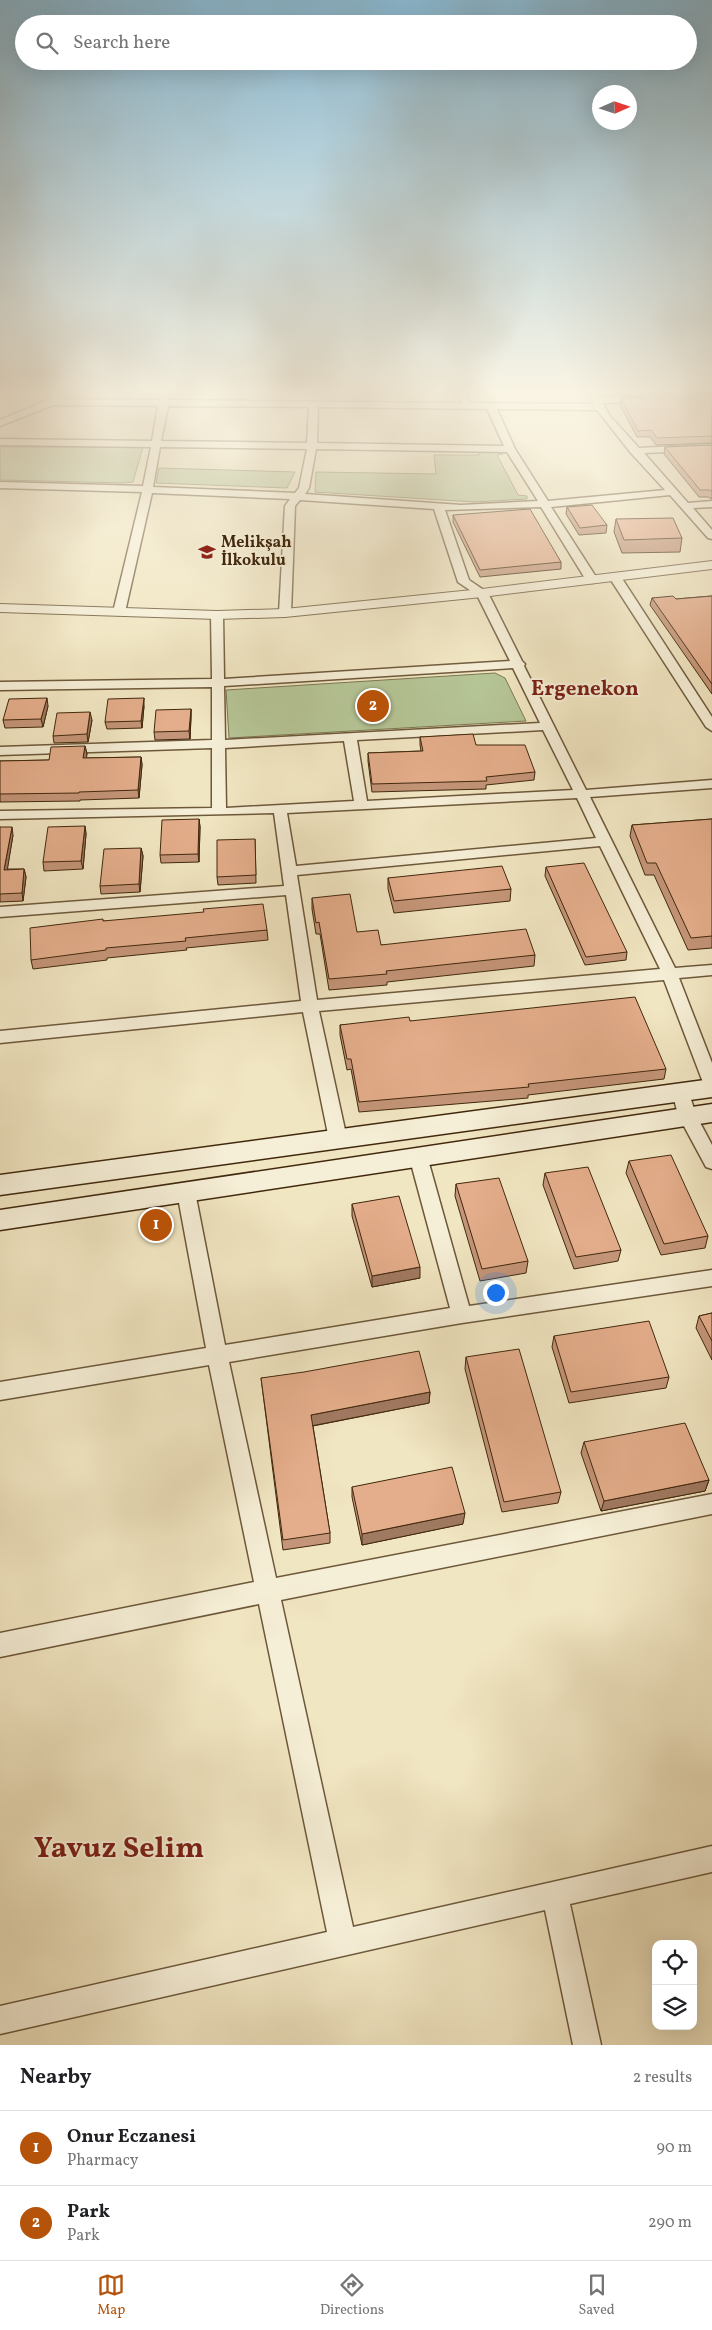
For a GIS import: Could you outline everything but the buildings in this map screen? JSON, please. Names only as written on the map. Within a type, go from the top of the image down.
[{"type":"main road","points":[[0,1185],[712,1087]]},
{"type":"main road","points":[[0,1220],[688,1115],[712,1113]]},
{"type":"street","points":[[118,612],[149,484]]},
{"type":"street","points":[[285,613],[290,506],[305,484]]},
{"type":"street","points":[[533,484],[592,580]]},
{"type":"street","points":[[665,484],[712,536]]},
{"type":"street","points":[[0,485],[297,496],[439,508],[546,504],[672,492]]},
{"type":"street","points":[[685,506],[712,504]]},
{"type":"street","points":[[439,508],[464,582],[482,593],[670,974],[712,1087]]},
{"type":"street","points":[[0,608],[217,615],[285,613],[482,593],[712,565]]},
{"type":"street","points":[[615,577],[712,726]]},
{"type":"street","points":[[217,615],[219,812]]},
{"type":"street","points":[[1,688],[218,684],[518,664]]},
{"type":"street","points":[[0,751],[218,744],[548,726]]},
{"type":"street","points":[[350,737],[361,805]]},
{"type":"street","points":[[0,814],[219,812],[582,794],[712,784]]},
{"type":"street","points":[[280,809],[310,1006],[338,1139]]},
{"type":"street","points":[[289,871],[604,840]]},
{"type":"street","points":[[0,912],[292,890]]},
{"type":"street","points":[[0,1037],[310,1006],[712,970]]},
{"type":"street","points":[[681,1091],[688,1115],[712,1162]]},
{"type":"street","points":[[418,1156],[462,1315]]},
{"type":"street","points":[[186,1192],[217,1355],[343,1943]]},
{"type":"street","points":[[0,1390],[462,1315],[712,1278]]},
{"type":"street","points":[[0,1645],[267,1590],[712,1504]]},
{"type":"street","points":[[0,2020],[712,1859]]},
{"type":"street","points":[[555,1895],[588,2045]]},
{"type":"green space","points":[[194,484],[289,484],[287,488]]},
{"type":"green space","points":[[315,484],[512,484],[518,495],[527,496],[527,499],[474,502],[315,492]]},
{"type":"green space","points":[[495,673],[505,678],[526,721],[229,738],[226,690]]},
{"type":"place","name":"Melikşah İlkokulu","points":[[207,552]]},
{"type":"place","name":"Park","points":[[373,706]]},
{"type":"place","name":"Onur Eczanesi","points":[[156,1225]]},
{"type":"district","name":"Ergenekon","points":[[585,689]]},
{"type":"district","name":"Yavuz Selim","points":[[119,1849]]}]
